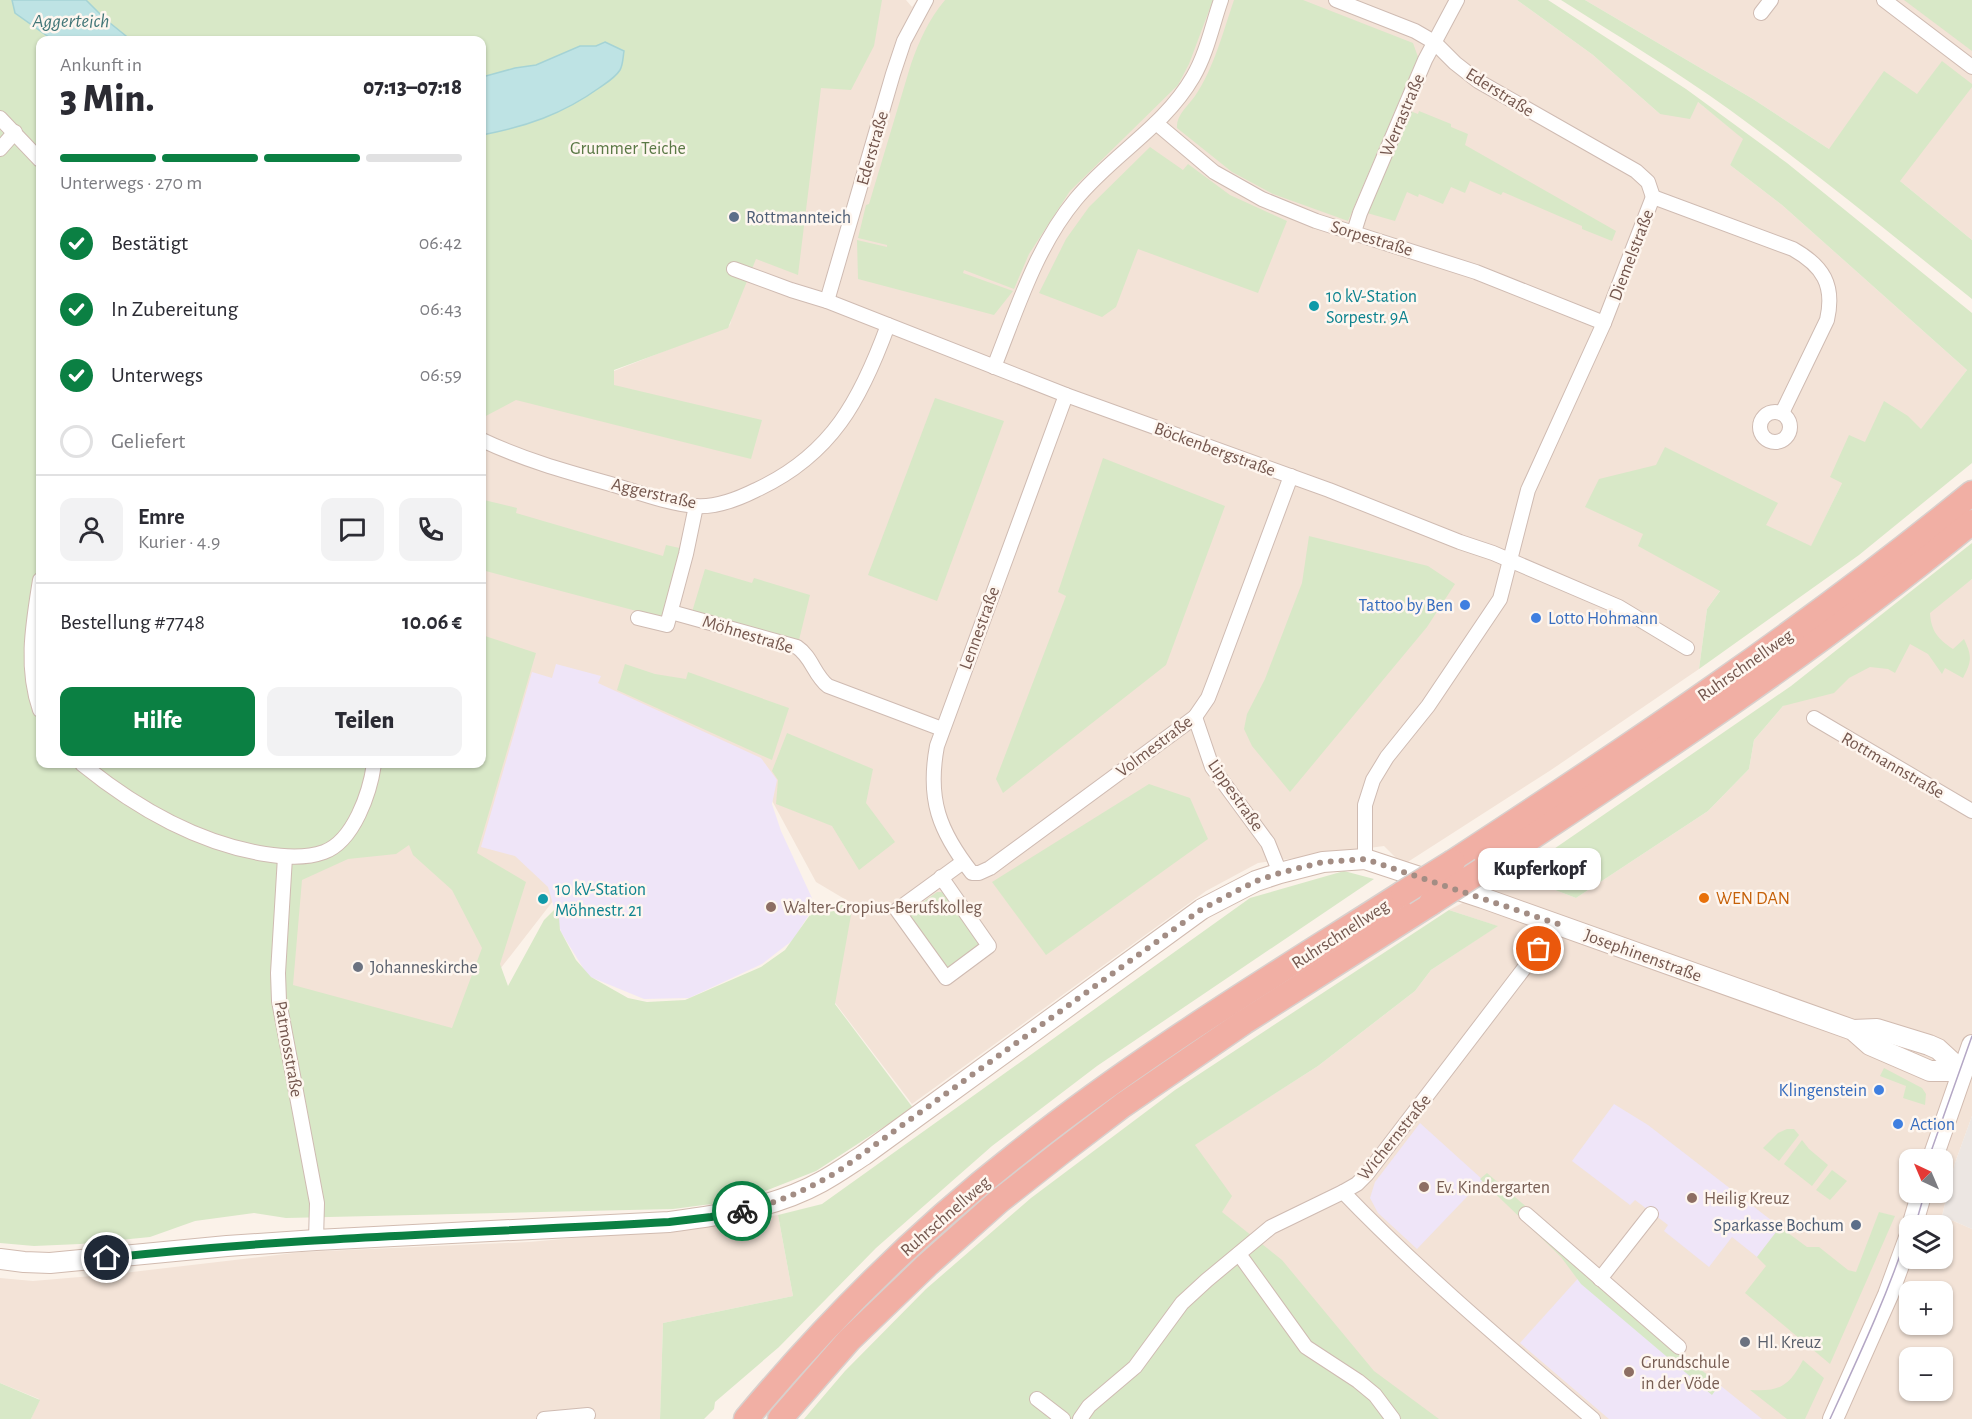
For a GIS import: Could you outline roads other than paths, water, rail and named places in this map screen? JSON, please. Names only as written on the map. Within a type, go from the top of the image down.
[{"type":"highway","name":"Ruhrschnellweg","points":[[746,1419],[811,1344],[876,1278],[931,1226],[1018,1153],[1086,1102],[1179,1038],[1622,751],[1748,664],[1882,564],[1972,493]]},
{"type":"highway","name":"Ruhrschnellweg","points":[[780,1419],[849,1340],[927,1265],[999,1201],[1122,1105],[1650,759],[1794,659],[1972,522]]},
{"type":"street","name":"Ederstraße","points":[[827,301],[893,74],[904,41],[926,0]]},
{"type":"street","points":[[994,367],[1033,269],[1062,220],[1076,199],[1156,123],[1193,77],[1208,43],[1221,0]]},
{"type":"street","name":"Ederstraße","points":[[1336,0],[1415,31],[1434,42],[1478,81],[1636,171],[1648,182],[1653,197]]},
{"type":"street","name":"Werrastraße","points":[[1354,232],[1360,213],[1434,42],[1457,0]]},
{"type":"street","points":[[1761,13],[1771,0]]},
{"type":"street","points":[[1884,0],[1972,67]]},
{"type":"street","points":[[0,118],[36,155]]},
{"type":"street","name":"Sorpestraße","points":[[1156,123],[1189,153],[1232,183],[1262,199],[1316,220],[1476,272],[1604,323]]},
{"type":"street","points":[[0,149],[15,132]]},
{"type":"street","name":"Diemelstraße","points":[[1510,561],[1528,490],[1604,323],[1653,197],[1793,249],[1809,258],[1822,271],[1828,288],[1830,305],[1827,320],[1782,413]]},
{"type":"street","name":"Böckenbergstraße","points":[[734,269],[827,301],[994,367],[1291,476],[1510,561],[1619,607],[1687,648]]},
{"type":"street","name":"Aggerstraße","points":[[486,442],[556,468],[673,501],[696,506],[720,504],[772,483],[819,448],[843,420],[859,395],[873,368],[888,324]]},
{"type":"street","name":"Lennestraße","points":[[963,861],[945,832],[933,800],[933,767],[942,729],[1066,394]]},
{"type":"street","name":"Volmestraße","points":[[963,861],[972,873],[980,873],[990,868],[1195,717],[1208,698],[1291,476]]},
{"type":"street","points":[[639,618],[667,626],[696,506]]},
{"type":"street","points":[[1365,859],[1365,805],[1373,780],[1387,758],[1428,706],[1500,599],[1510,561]]},
{"type":"street","points":[[36,611],[31,650],[36,697]]},
{"type":"street","name":"Möhnestraße","points":[[671,612],[797,647],[808,657],[821,681],[828,686],[942,729]]},
{"type":"street","name":"Lippestraße","points":[[1195,717],[1212,767],[1268,843],[1280,873]]},
{"type":"street","name":"Rottmannstraße","points":[[1814,718],[1972,811]]},
{"type":"street","points":[[88,768],[132,799],[189,831],[228,846],[285,857],[326,852],[342,840],[356,820],[366,798],[373,768]]},
{"type":"street","name":"Patmosstraße","points":[[285,857],[278,973],[279,1001],[316,1203],[316,1240]]},
{"type":"street","name":"Josephinenstraße","points":[[0,1259],[50,1263],[316,1240],[669,1222],[751,1209],[820,1183],[864,1155],[1202,909],[1256,881],[1323,862],[1365,859],[1558,924],[1853,1030],[1870,1045],[1930,1071],[1962,1071]]},
{"type":"street","points":[[941,877],[989,946],[946,978],[897,910],[941,877],[963,861]]},
{"type":"street","name":"Wichernstraße","points":[[1558,924],[1367,1174],[1343,1192],[1495,1334],[1593,1419]]},
{"type":"street","points":[[1936,1149],[1972,1045]]},
{"type":"street","points":[[1080,1419],[1089,1406],[1135,1367],[1182,1304],[1207,1280],[1270,1227],[1343,1192]]},
{"type":"street","points":[[1526,1214],[1679,1347]]},
{"type":"street","points":[[1600,1280],[1651,1214]]},
{"type":"street","points":[[1239,1254],[1306,1347],[1375,1395],[1393,1419]]},
{"type":"street","points":[[1833,1419],[1899,1265]]},
{"type":"street","points":[[1037,1399],[1063,1419]]},
{"type":"street","points":[[544,1419],[588,1415]]},
{"type":"water","name":"Aggerteich","points":[[12,0],[86,0],[126,36],[47,36],[15,13]]},
{"type":"water","points":[[605,42],[624,51],[621,68],[610,80],[557,112],[513,128],[486,134],[486,76],[536,65],[580,46],[596,46]]},
{"type":"tram line","points":[[1932,1149],[1972,1036]]},
{"type":"tram line","points":[[1918,1215],[1922,1203]]},
{"type":"tram line","points":[[1830,1419],[1863,1348],[1899,1259]]},
{"type":"place","name":"Rottmannteich","points":[[734,217]]},
{"type":"place","name":"10 kV-Station Sorpestr. 9A","points":[[1314,306]]},
{"type":"place","name":"Tattoo by Ben","points":[[1465,605]]},
{"type":"place","name":"Lotto Hohmann","points":[[1536,618]]},
{"type":"place","name":"WEN DAN","points":[[1704,898]]},
{"type":"place","name":"10 kV-Station Möhnestr. 21","points":[[543,899]]},
{"type":"place","name":"Walter-Gropius-Berufskolleg","points":[[771,907]]},
{"type":"place","name":"Kupferkopf","points":[[1539,949]]},
{"type":"place","name":"Johanneskirche","points":[[358,967]]},
{"type":"place","name":"Klingenstein","points":[[1879,1090]]},
{"type":"place","name":"Action","points":[[1898,1124]]},
{"type":"place","name":"Ev. Kindergarten","points":[[1424,1187]]},
{"type":"place","name":"Heilig Kreuz","points":[[1692,1198]]},
{"type":"place","name":"Sparkasse Bochum","points":[[1856,1225]]},
{"type":"place","name":"Hl. Kreuz","points":[[1745,1342]]},
{"type":"place","name":"Grundschule in der Vöde","points":[[1629,1372]]},
{"type":"park label","name":"Grummer Teiche","points":[[628,148]]}]
